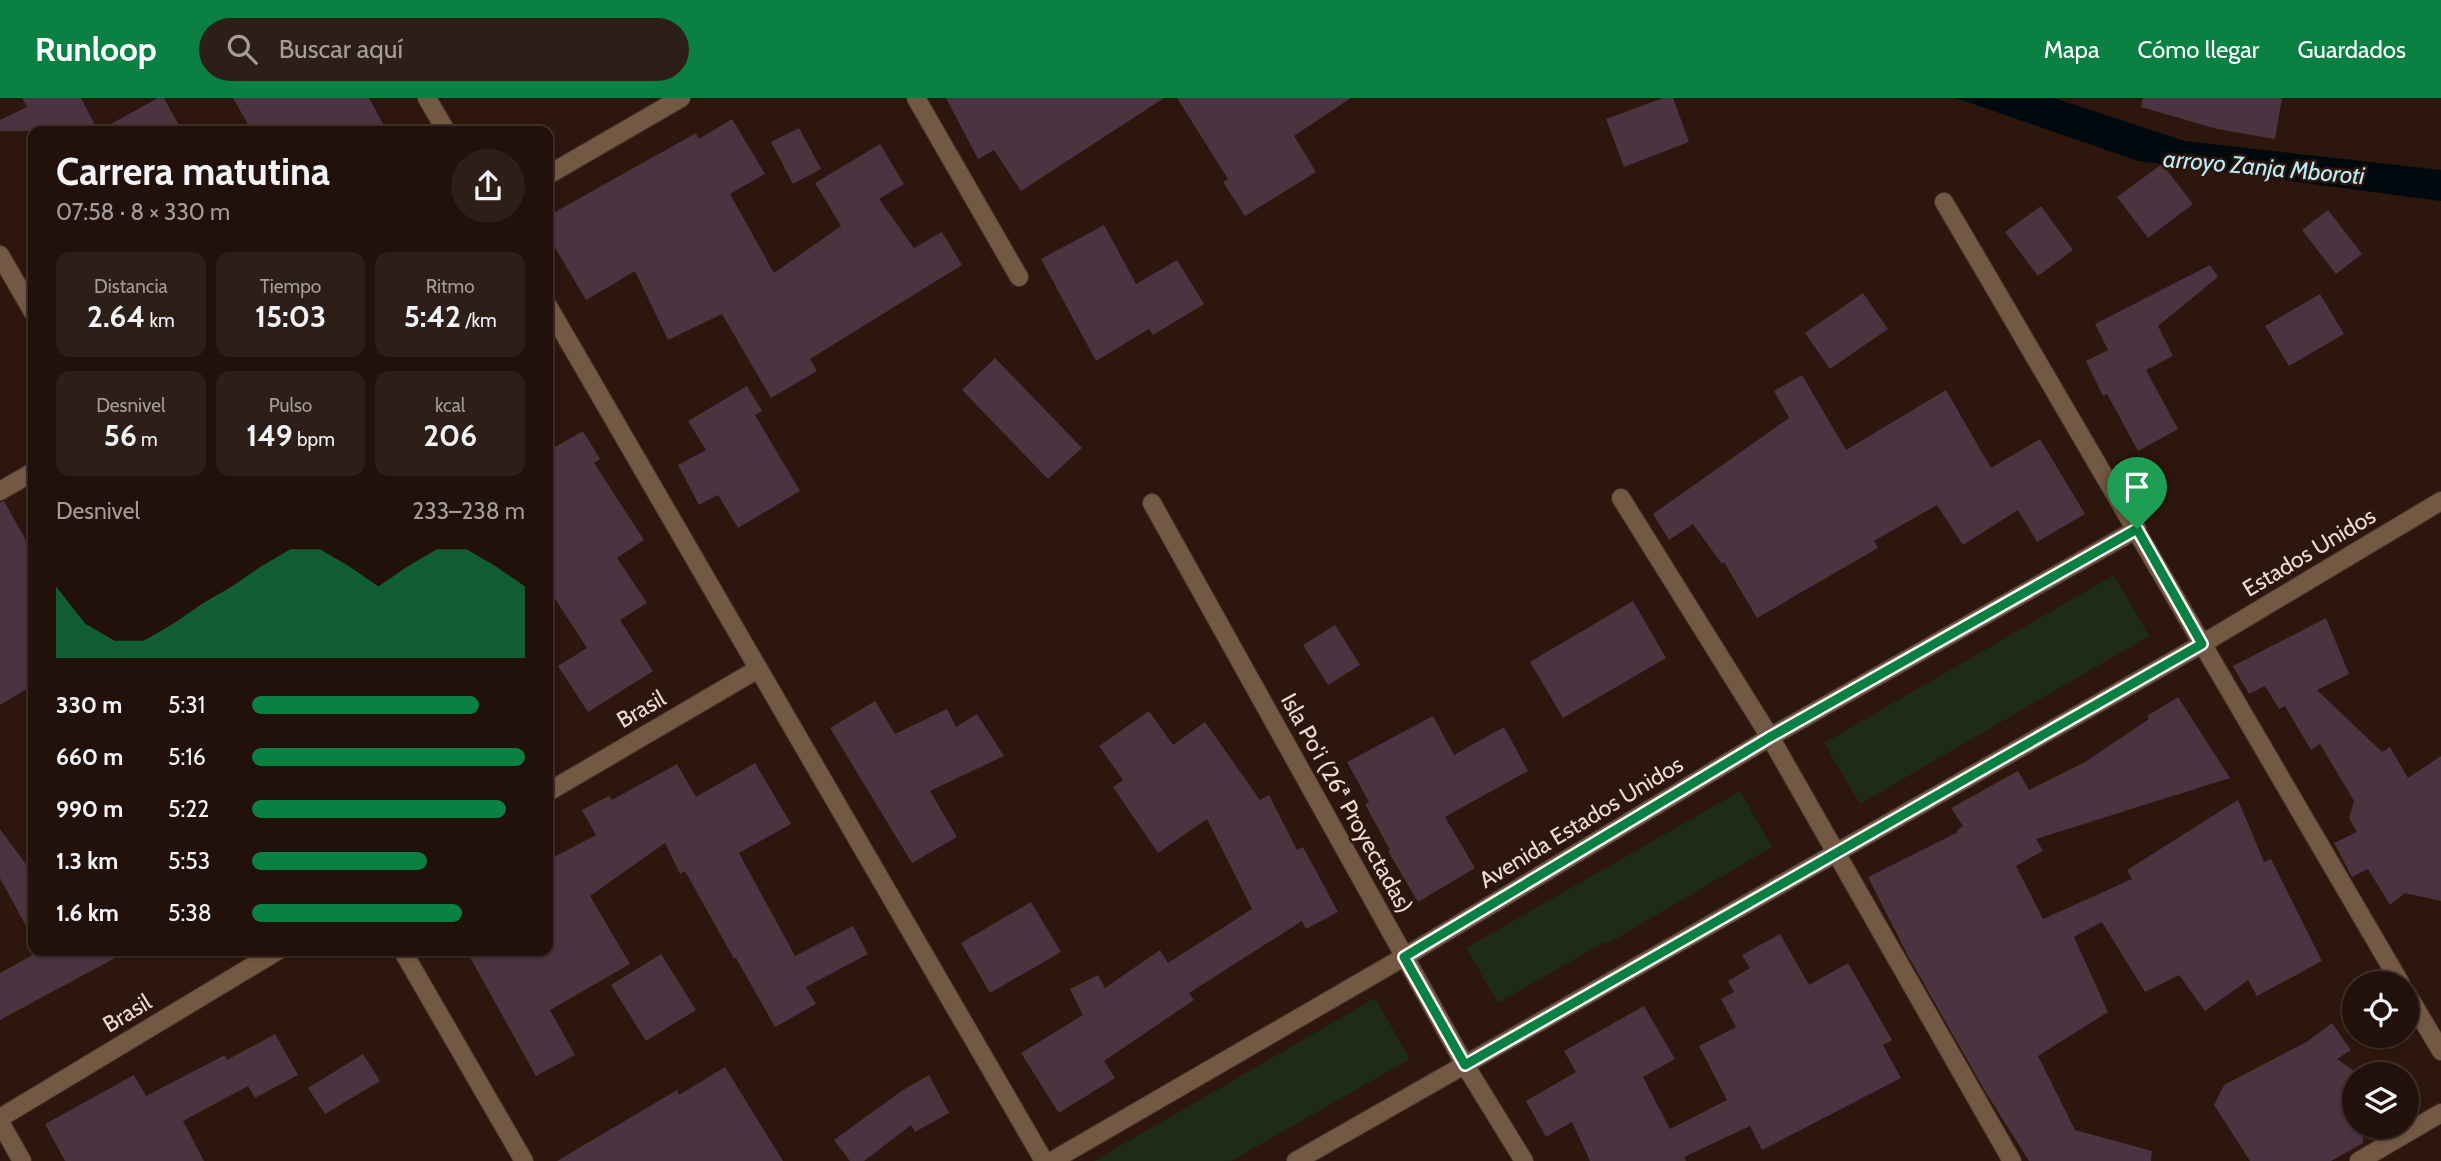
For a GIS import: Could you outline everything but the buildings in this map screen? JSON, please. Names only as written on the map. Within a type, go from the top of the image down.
[{"type":"street","points":[[427,98],[443,126]]},
{"type":"street","points":[[553,172],[681,98]]},
{"type":"street","points":[[916,98],[1019,277]]},
{"type":"street","points":[[1944,202],[2393,971]]},
{"type":"street","points":[[0,255],[28,304]]},
{"type":"street","points":[[553,315],[1044,1161]]},
{"type":"street","points":[[0,491],[28,475]]},
{"type":"street","points":[[1621,498],[1770,737],[2012,1161]]},
{"type":"street","name":"Estados Unidos","points":[[2202,644],[2441,501]]},
{"type":"street","name":"Isla Po'i (26ª Proyectadas)","points":[[1152,503],[1465,1065],[1524,1161]]},
{"type":"street","name":"Avenida Estados Unidos","points":[[1052,1161],[1404,957],[1770,737],[2137,529]]},
{"type":"street","points":[[1296,1161],[2202,644]]},
{"type":"street","name":"Brasil","points":[[553,789],[758,669]]},
{"type":"street","name":"Brasil","points":[[0,1120],[269,956]]},
{"type":"street","points":[[405,956],[524,1161]]},
{"type":"street","points":[[2419,1014],[2441,1051]]},
{"type":"street","points":[[2358,1161],[2441,1113]]},
{"type":"street","points":[[0,1120],[22,1161]]},
{"type":"green space","points":[[2114,575],[2149,636],[1860,804],[1824,743]]},
{"type":"green space","points":[[1740,791],[1772,847],[1607,944],[1605,942],[1498,1003],[1466,948]]},
{"type":"green space","points":[[1375,998],[1410,1059],[1231,1161],[1094,1161]]},
{"type":"water","name":"arroyo Zanja Mboroti","points":[[1956,98],[2054,98],[2185,141],[2441,170],[2441,201],[2138,161]]},
{"type":"route","points":[[2137,529],[2202,644],[1465,1065],[1404,957],[1770,737],[2137,529]]}]
